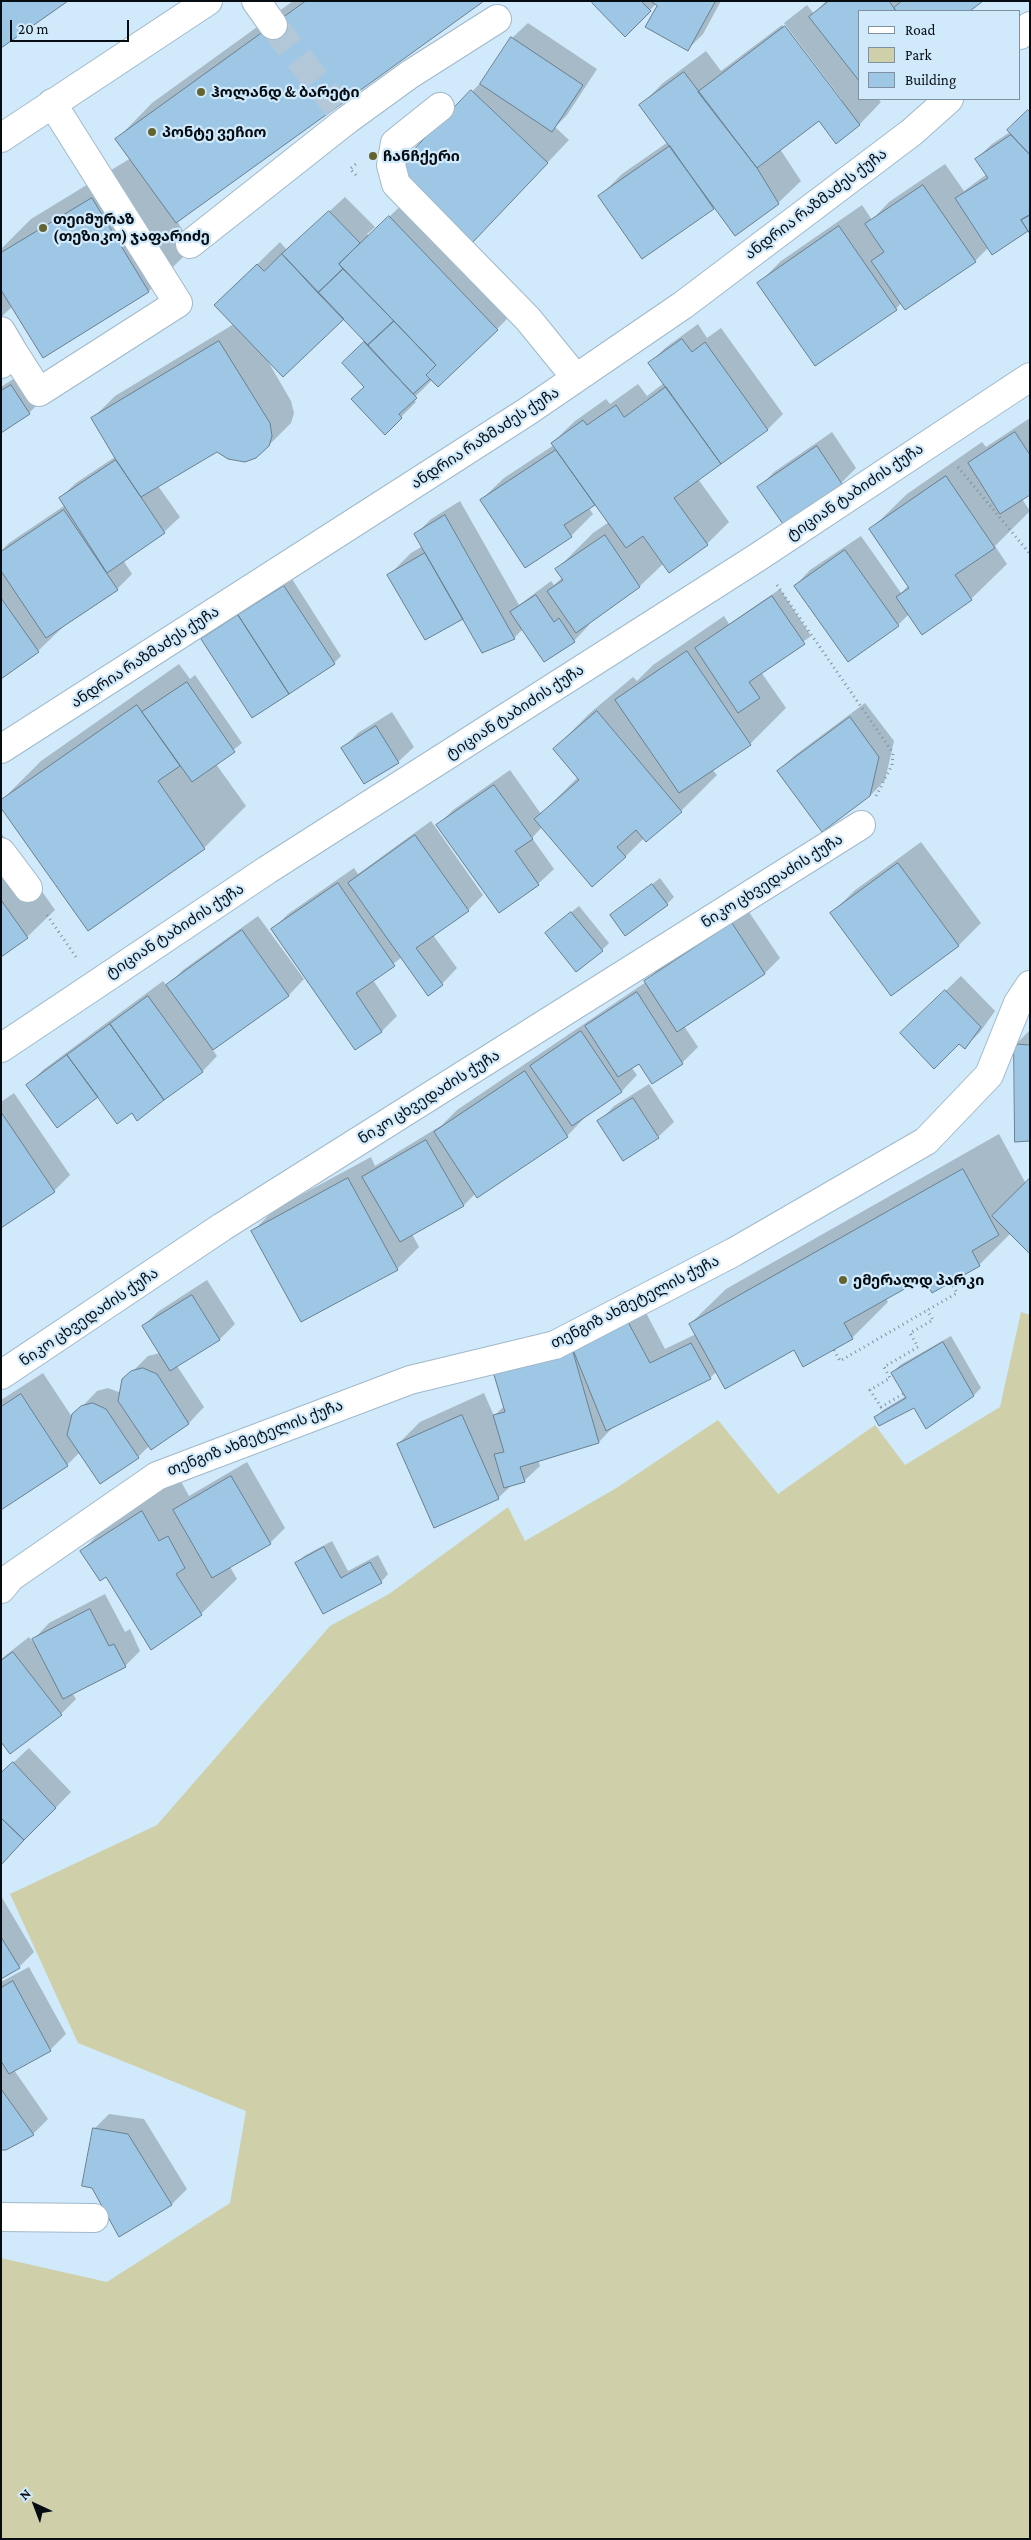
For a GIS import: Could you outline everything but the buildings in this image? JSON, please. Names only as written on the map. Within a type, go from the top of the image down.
[{"type":"street","points":[[1,138],[208,1]]},
{"type":"street","points":[[256,1],[273,25]]},
{"type":"street","points":[[190,244],[342,114],[409,75],[497,19]]},
{"type":"street","name":"ანდრია რაზმაძეს ქუჩა","points":[[1,749],[520,417],[683,305],[912,132],[948,100]]},
{"type":"street","points":[[6,349],[39,392],[178,303],[52,103]]},
{"type":"street","points":[[440,107],[394,143],[392,165],[396,184],[528,319],[576,378]]},
{"type":"street","name":"ტიციან ტაბიძის ქუჩა","points":[[1,1048],[267,870],[758,557],[1030,376]]},
{"type":"street","name":"ნიკო ცხვედაძის ქუჩა","points":[[1,1375],[231,1221],[861,825]]},
{"type":"street","points":[[1,852],[28,888]]},
{"type":"street","name":"თენგიზ ახმეტელის ქუჩა","points":[[1,1589],[11,1577],[157,1476],[410,1380],[555,1345],[734,1252],[926,1141],[989,1075],[1018,1003],[1030,985]]},
{"type":"street","points":[[1,2217],[94,2218]]},
{"type":"path","points":[[935,439],[1030,554]]},
{"type":"path","points":[[758,557],[893,753],[892,765],[861,825]]},
{"type":"path","points":[[28,888],[73,953]]},
{"type":"path","points":[[834,1350],[840,1361],[957,1293],[951,1282]]},
{"type":"path","points":[[903,1394],[880,1407],[870,1390],[890,1378],[884,1367],[918,1347],[910,1333],[933,1320],[927,1310]]},
{"type":"green space","points":[[1021,1312],[1030,1315],[1030,2539],[1,2539],[1,2258],[107,2282],[230,2203],[246,2111],[78,2043],[10,1894],[157,1825],[330,1626],[389,1594],[508,1507],[525,1541],[618,1487],[718,1420],[778,1494],[875,1425],[905,1465],[1000,1407]]},
{"type":"tunnel","points":[[273,25],[337,107]]},
{"type":"place","name":"ჰოლანდ & ბარეტი","points":[[201,92]]},
{"type":"place","name":"პონტე ვეჩიო","points":[[152,132]]},
{"type":"place","name":"ჩანჩქერი","points":[[373,156]]},
{"type":"place","name":"თეიმურაზ (თეზიკო) ჯაფარიძე","points":[[43,228]]},
{"type":"place","name":"ემერალდ პარკი","points":[[843,1280]]}]
